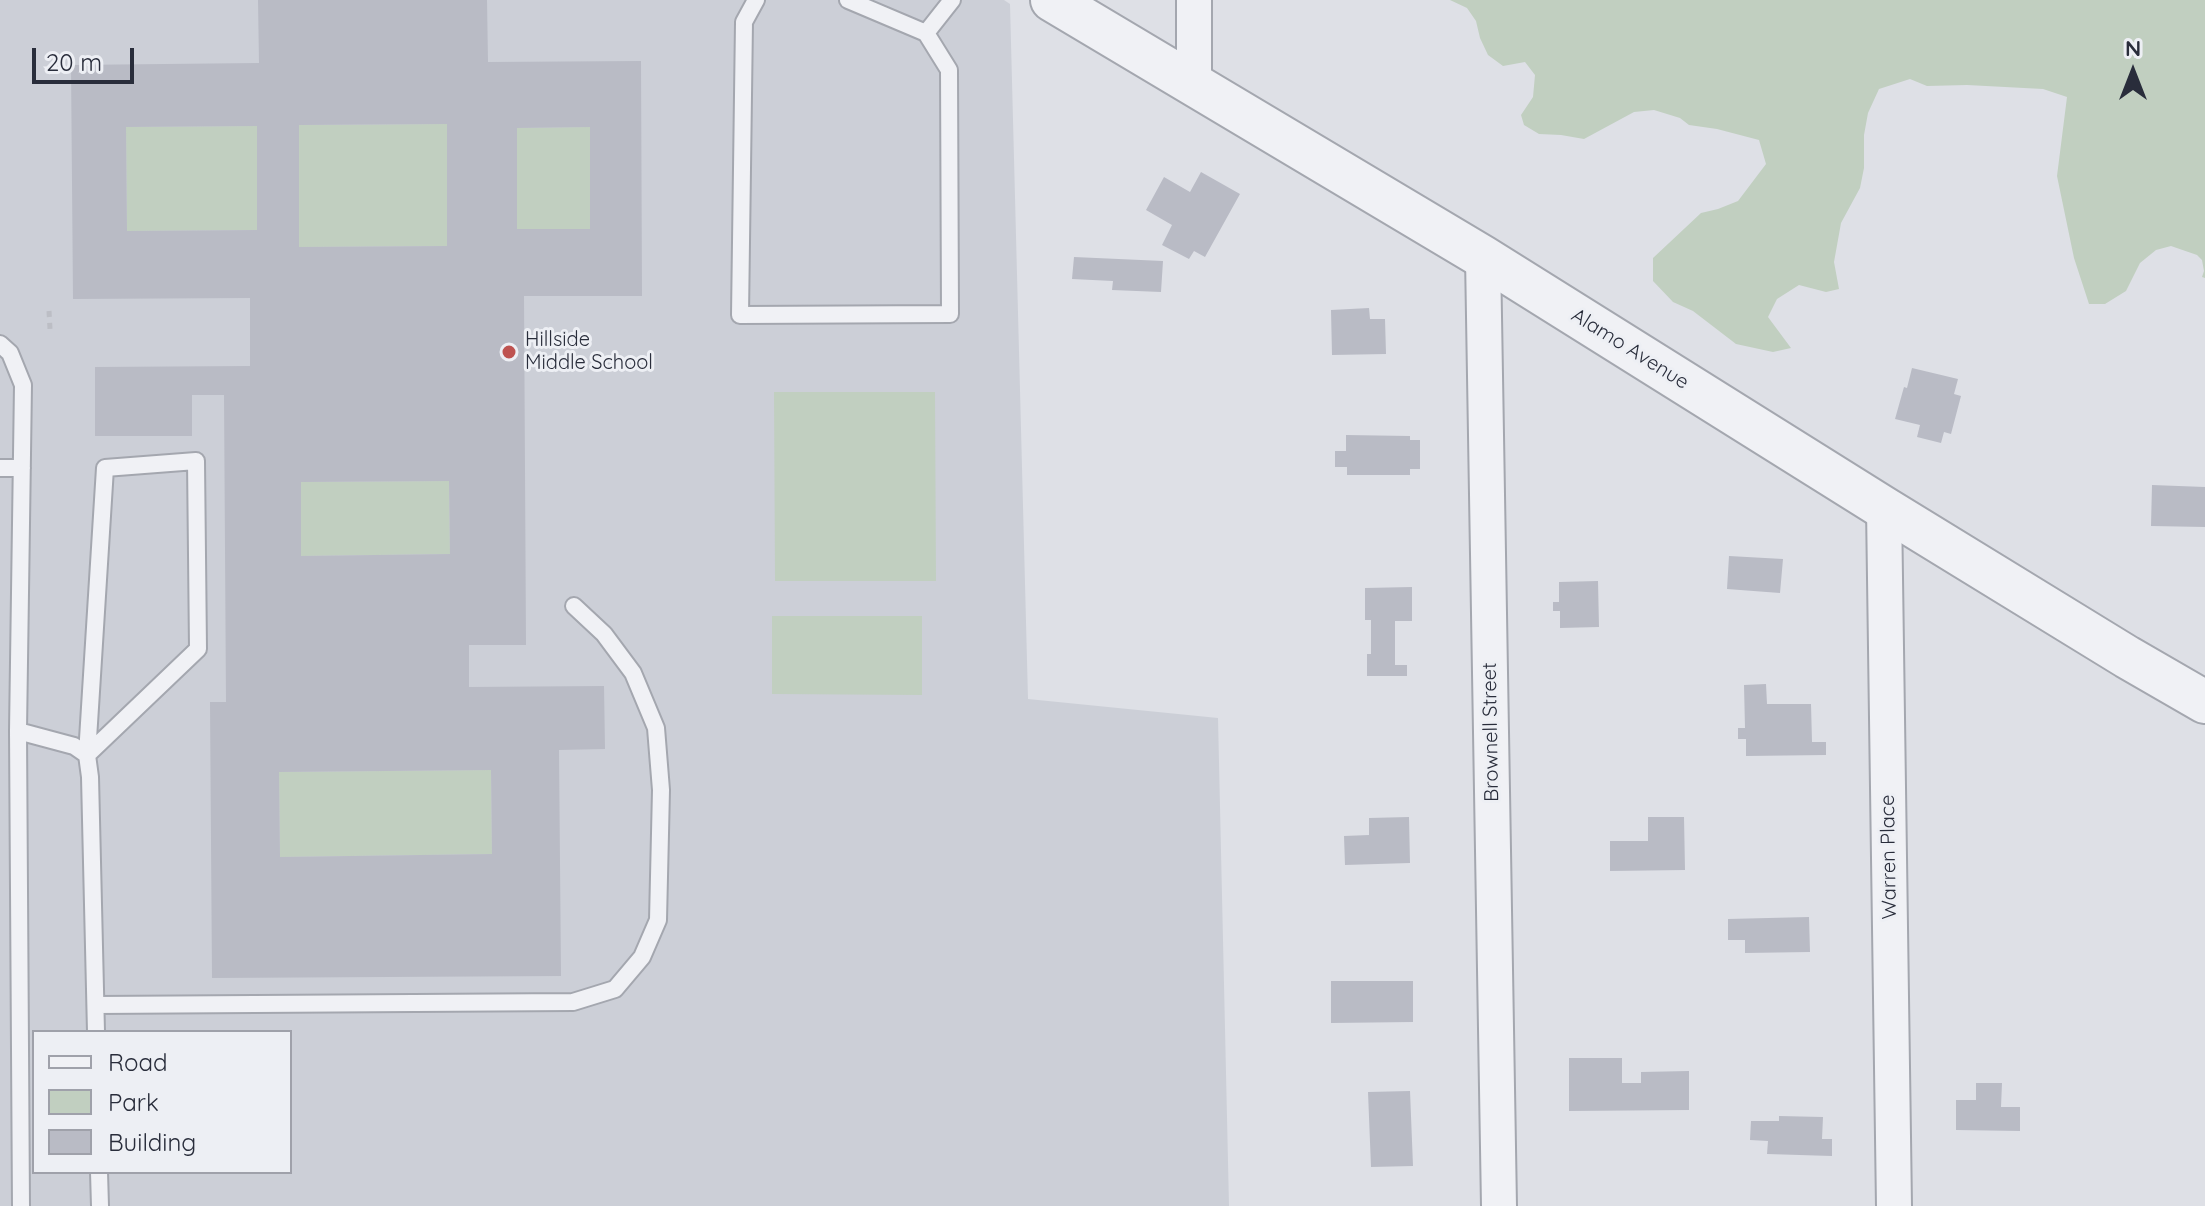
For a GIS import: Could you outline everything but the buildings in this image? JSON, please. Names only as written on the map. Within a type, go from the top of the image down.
[{"type":"street","name":"Alamo Avenue","points":[[1052,0],[1483,257],[1884,508],[2205,702]]},
{"type":"street","points":[[1194,0],[1194,85]]},
{"type":"street","name":"Brownell Street","points":[[1483,257],[1499,1206]]},
{"type":"street","name":"Warren Place","points":[[1884,508],[1894,1206]]},
{"type":"lane","points":[[756,0],[744,22],[740,315],[950,314],[949,70],[926,33],[848,0]]},
{"type":"lane","points":[[926,33],[952,0]]},
{"type":"lane","points":[[0,344],[10,353],[23,385],[18,731],[21,1206]]},
{"type":"lane","points":[[87,755],[198,649],[196,461],[105,468],[87,755],[96,1030]]},
{"type":"lane","points":[[0,468],[22,468]]},
{"type":"lane","points":[[96,1005],[573,1002],[615,989],[642,957],[658,920],[661,790],[656,728],[633,673],[604,634],[574,606]]},
{"type":"lane","points":[[18,731],[74,746],[87,755]]},
{"type":"lane","points":[[99,1174],[100,1206]]},
{"type":"path","points":[[49,311],[50,329]]},
{"type":"shaded area","name":"Hillside Middle School","points":[[0,0],[1004,0],[1010,4],[1028,699],[1218,718],[1229,1206],[0,1206]]},
{"type":"green space","points":[[1450,0],[2205,0],[2205,278],[2202,277],[2202,260],[2197,255],[2171,246],[2156,250],[2140,263],[2126,291],[2105,304],[2089,304],[2074,258],[2057,176],[2067,97],[2043,89],[1927,86],[1910,79],[1879,89],[1868,113],[1860,188],[1841,223],[1834,262],[1839,289],[1826,292],[1799,285],[1777,299],[1768,317],[1791,348],[1773,352],[1736,344],[1693,311],[1673,302],[1653,281],[1653,258],[1701,213],[1738,201],[1766,164],[1759,140],[1689,125],[1680,118],[1654,110],[1634,112],[1584,139],[1539,134],[1524,125],[1521,115],[1533,97],[1535,75],[1525,62],[1503,66],[1488,55],[1476,21],[1467,8]]},
{"type":"green space","points":[[447,124],[447,246],[299,247],[299,125]]},
{"type":"green space","points":[[257,126],[257,230],[127,231],[126,127]]},
{"type":"green space","points":[[590,127],[590,229],[517,229],[517,128]]},
{"type":"green space","points":[[774,392],[935,392],[936,581],[775,581]]},
{"type":"green space","points":[[449,481],[450,554],[301,556],[301,482]]},
{"type":"green space","points":[[772,616],[922,616],[922,695],[772,694]]},
{"type":"green space","points":[[491,770],[492,854],[280,857],[279,772]]},
{"type":"place","name":"Hillside Middle School","points":[[509,352]]}]
